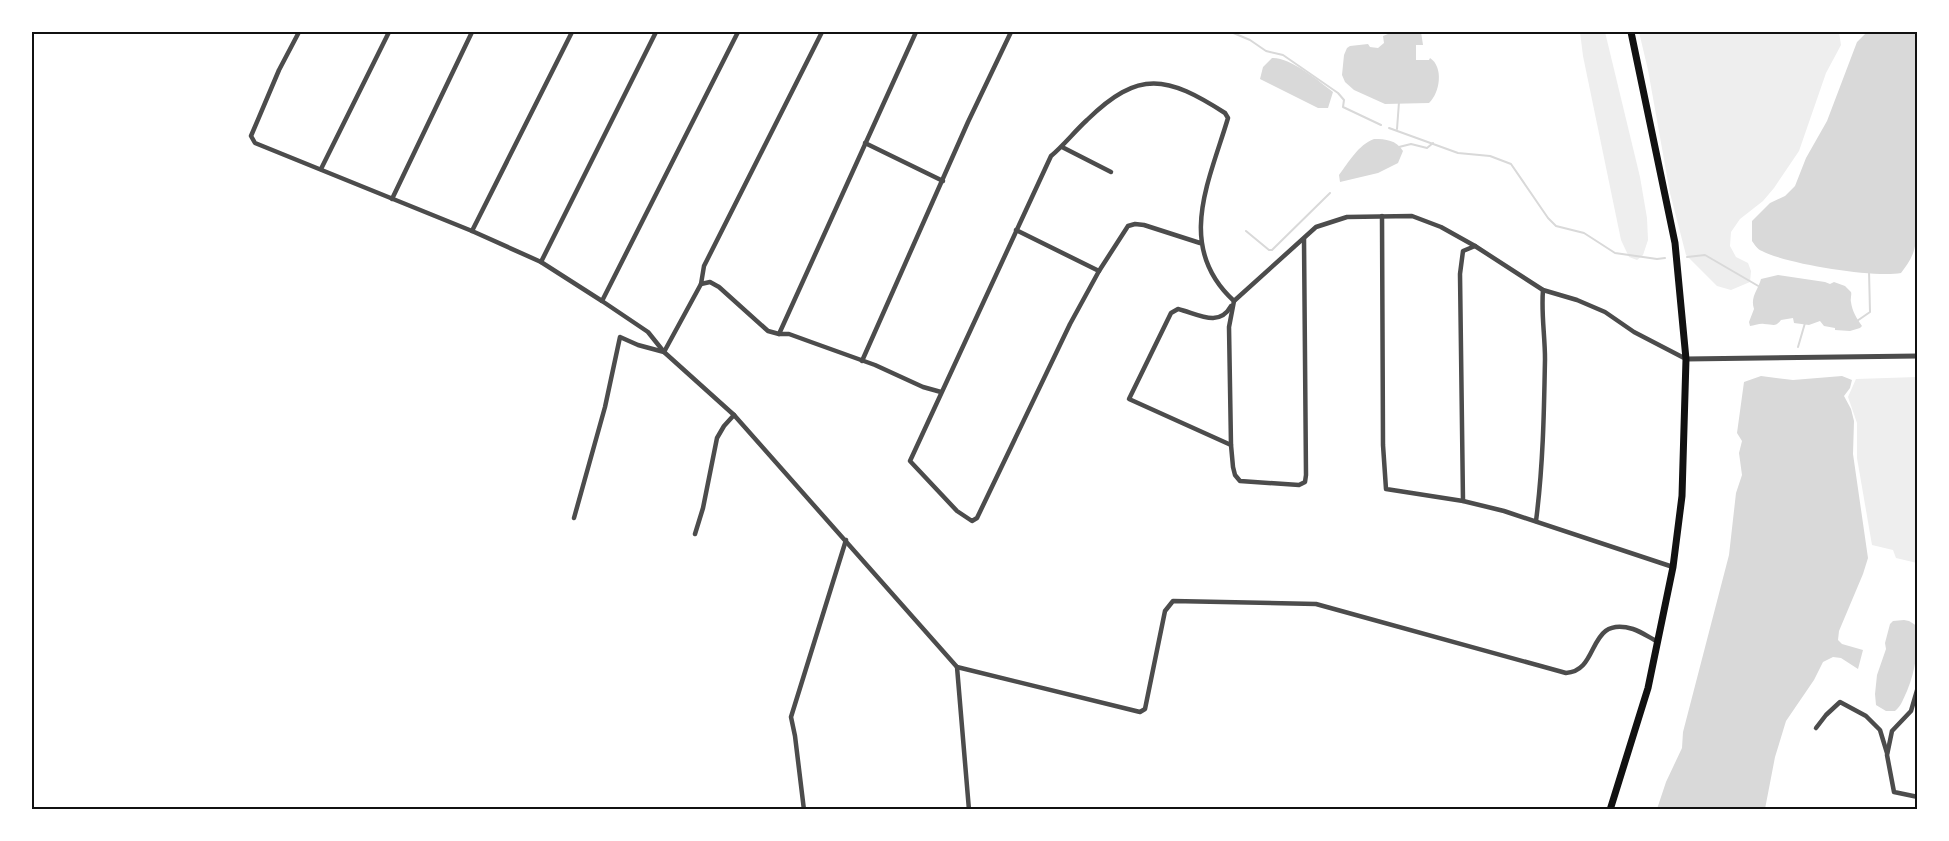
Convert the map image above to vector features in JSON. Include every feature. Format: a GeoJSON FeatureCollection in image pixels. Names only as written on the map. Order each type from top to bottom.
{"type":"FeatureCollection","features":[{"type":"Feature","properties":{"kind":"main road"},"geometry":{"type":"LineString","coordinates":[[1610,810],[1648,688],[1673,567],[1682,496],[1686,359],[1675,243],[1631,32]]}},
{"type":"Feature","properties":{"kind":"street"},"geometry":{"type":"LineString","coordinates":[[299,32],[260,112],[251,136],[255,144],[472,231],[541,262],[648,332],[664,352],[734,415],[957,667],[1140,712],[1145,709],[1165,610],[1173,601],[1316,604],[1566,673],[1576,672],[1587,663],[1599,636],[1616,627],[1631,629],[1658,642]]}},
{"type":"Feature","properties":{"kind":"street"},"geometry":{"type":"LineString","coordinates":[[321,169],[389,32]]}},
{"type":"Feature","properties":{"kind":"street"},"geometry":{"type":"LineString","coordinates":[[392,199],[471,32]]}},
{"type":"Feature","properties":{"kind":"street"},"geometry":{"type":"LineString","coordinates":[[472,231],[572,32]]}},
{"type":"Feature","properties":{"kind":"street"},"geometry":{"type":"LineString","coordinates":[[541,262],[656,32]]}},
{"type":"Feature","properties":{"kind":"street"},"geometry":{"type":"LineString","coordinates":[[603,301],[738,32]]}},
{"type":"Feature","properties":{"kind":"street"},"geometry":{"type":"LineString","coordinates":[[664,352],[701,284],[704,266],[822,32]]}},
{"type":"Feature","properties":{"kind":"street"},"geometry":{"type":"LineString","coordinates":[[779,334],[916,32]]}},
{"type":"Feature","properties":{"kind":"street"},"geometry":{"type":"LineString","coordinates":[[862,361],[1011,32]]}},
{"type":"Feature","properties":{"kind":"street"},"geometry":{"type":"LineString","coordinates":[[1200,243],[1135,224],[1128,226],[1099,271],[1065,333],[977,518],[972,521],[957,511],[910,461],[1051,156],[1086,120],[1126,89],[1153,83],[1183,88],[1225,113],[1228,118],[1202,207],[1200,243],[1213,278],[1222,291],[1234,301]]}},
{"type":"Feature","properties":{"kind":"street"},"geometry":{"type":"LineString","coordinates":[[865,144],[943,180]]}},
{"type":"Feature","properties":{"kind":"street"},"geometry":{"type":"LineString","coordinates":[[1062,147],[1111,172]]}},
{"type":"Feature","properties":{"kind":"street"},"geometry":{"type":"LineString","coordinates":[[1382,216],[1383,445],[1386,489],[1463,501],[1504,511],[1673,567]]}},
{"type":"Feature","properties":{"kind":"street"},"geometry":{"type":"LineString","coordinates":[[1231,445],[1129,399],[1159,335],[1175,309],[1216,319],[1224,316],[1234,301],[1316,227],[1347,217],[1412,216],[1441,227],[1543,290],[1599,309],[1634,332],[1686,359],[1917,356]]}},
{"type":"Feature","properties":{"kind":"street"},"geometry":{"type":"LineString","coordinates":[[1016,230],[1099,271]]}},
{"type":"Feature","properties":{"kind":"street"},"geometry":{"type":"LineString","coordinates":[[1234,301],[1229,327],[1231,445],[1235,476],[1240,481],[1299,485],[1305,482],[1304,239]]}},
{"type":"Feature","properties":{"kind":"street"},"geometry":{"type":"LineString","coordinates":[[1463,501],[1460,274],[1463,251],[1475,246]]}},
{"type":"Feature","properties":{"kind":"street"},"geometry":{"type":"LineString","coordinates":[[701,284],[710,282],[719,287],[768,331],[789,334],[941,392]]}},
{"type":"Feature","properties":{"kind":"street"},"geometry":{"type":"LineString","coordinates":[[1536,521],[1543,449],[1545,356],[1543,290]]}},
{"type":"Feature","properties":{"kind":"street"},"geometry":{"type":"LineString","coordinates":[[1224,316],[1229,327]]}},
{"type":"Feature","properties":{"kind":"street"},"geometry":{"type":"LineString","coordinates":[[574,518],[605,407],[620,337],[664,352]]}},
{"type":"Feature","properties":{"kind":"street"},"geometry":{"type":"LineString","coordinates":[[695,534],[703,508],[717,438],[734,415]]}},
{"type":"Feature","properties":{"kind":"street"},"geometry":{"type":"LineString","coordinates":[[804,810],[791,717],[846,540]]}},
{"type":"Feature","properties":{"kind":"street"},"geometry":{"type":"LineString","coordinates":[[957,667],[969,810]]}},
{"type":"Feature","properties":{"kind":"street"},"geometry":{"type":"LineString","coordinates":[[1887,755],[1892,731],[1911,711],[1917,687]]}},
{"type":"Feature","properties":{"kind":"street"},"geometry":{"type":"LineString","coordinates":[[1816,728],[1840,702],[1866,716],[1880,730],[1893,792],[1917,797]]}},
{"type":"Feature","properties":{"kind":"shaded area"},"geometry":{"type":"Polygon","coordinates":[[[1393,32],[1421,32],[1423,45],[1416,45],[1416,60],[1429,60],[1430,58],[1439,74],[1436,93],[1429,103],[1385,104],[1354,90],[1345,82],[1342,75],[1347,48],[1368,44],[1370,47],[1378,48],[1384,43],[1383,36],[1393,32]]]}},
{"type":"Feature","properties":{"kind":"shaded area"},"geometry":{"type":"Polygon","coordinates":[[[1580,32],[1605,32],[1640,177],[1647,218],[1648,240],[1643,255],[1637,260],[1629,257],[1621,240],[1580,32]]]}},
{"type":"Feature","properties":{"kind":"shaded area"},"geometry":{"type":"Polygon","coordinates":[[[1639,32],[1839,32],[1841,45],[1826,73],[1799,151],[1774,188],[1763,201],[1740,219],[1731,232],[1730,246],[1736,257],[1748,263],[1751,271],[1750,282],[1731,290],[1717,286],[1686,255],[1670,193],[1639,32]]]}},
{"type":"Feature","properties":{"kind":"shaded area"},"geometry":{"type":"Polygon","coordinates":[[[1867,32],[1917,32],[1917,221],[1914,250],[1910,261],[1901,273],[1851,272],[1790,261],[1762,251],[1752,241],[1752,221],[1770,203],[1785,196],[1795,186],[1806,158],[1827,121],[1857,42],[1867,32]]]}},
{"type":"Feature","properties":{"kind":"shaded area"},"geometry":{"type":"Polygon","coordinates":[[[1272,58],[1296,65],[1333,92],[1328,108],[1318,108],[1260,79],[1263,67],[1272,58]]]}},
{"type":"Feature","properties":{"kind":"shaded area"},"geometry":{"type":"Polygon","coordinates":[[[1374,139],[1390,141],[1400,147],[1403,151],[1398,163],[1378,173],[1340,182],[1339,175],[1354,154],[1374,139]]]}},
{"type":"Feature","properties":{"kind":"shaded area"},"geometry":{"type":"Polygon","coordinates":[[[1778,275],[1830,284],[1834,282],[1845,286],[1851,292],[1852,309],[1862,326],[1850,331],[1835,330],[1835,328],[1824,326],[1820,321],[1809,325],[1794,323],[1793,318],[1781,320],[1775,325],[1750,326],[1754,297],[1761,279],[1778,275]]]}},
{"type":"Feature","properties":{"kind":"shaded area"},"geometry":{"type":"Polygon","coordinates":[[[1761,376],[1793,380],[1842,376],[1852,380],[1844,396],[1854,421],[1853,454],[1868,558],[1839,631],[1838,640],[1842,644],[1863,650],[1858,669],[1841,658],[1833,657],[1823,662],[1814,680],[1786,721],[1775,757],[1765,809],[1657,809],[1666,782],[1682,748],[1683,732],[1729,555],[1736,493],[1742,475],[1739,453],[1742,441],[1737,433],[1744,382],[1761,376]]]}},
{"type":"Feature","properties":{"kind":"shaded area"},"geometry":{"type":"Polygon","coordinates":[[[1918,377],[1917,563],[1896,558],[1893,550],[1872,545],[1857,458],[1857,423],[1848,397],[1856,379],[1918,377]]]}},
{"type":"Feature","properties":{"kind":"shaded area"},"geometry":{"type":"Polygon","coordinates":[[[1904,620],[1917,626],[1917,651],[1914,667],[1901,704],[1895,711],[1886,711],[1876,705],[1877,675],[1886,649],[1885,643],[1890,624],[1893,621],[1904,620]]]}},
{"type":"Feature","properties":{"kind":"waterway"},"geometry":{"type":"LineString","coordinates":[[1231,32],[1250,40],[1266,51],[1283,55],[1338,93],[1344,100],[1343,107],[1381,125]]}},
{"type":"Feature","properties":{"kind":"waterway"},"geometry":{"type":"LineString","coordinates":[[1397,129],[1399,102]]}},
{"type":"Feature","properties":{"kind":"waterway"},"geometry":{"type":"LineString","coordinates":[[1389,128],[1458,153],[1490,156],[1511,164],[1556,226],[1584,233],[1615,253],[1665,258]]}},
{"type":"Feature","properties":{"kind":"waterway"},"geometry":{"type":"LineString","coordinates":[[1399,147],[1411,144],[1427,148],[1433,143]]}},
{"type":"Feature","properties":{"kind":"waterway"},"geometry":{"type":"LineString","coordinates":[[1246,231],[1272,250],[1330,193]]}},
{"type":"Feature","properties":{"kind":"waterway"},"geometry":{"type":"LineString","coordinates":[[1687,257],[1705,255],[1760,287]]}},
{"type":"Feature","properties":{"kind":"waterway"},"geometry":{"type":"LineString","coordinates":[[1857,321],[1870,312],[1869,271]]}},
{"type":"Feature","properties":{"kind":"waterway"},"geometry":{"type":"LineString","coordinates":[[1798,347],[1805,323]]}}]}
